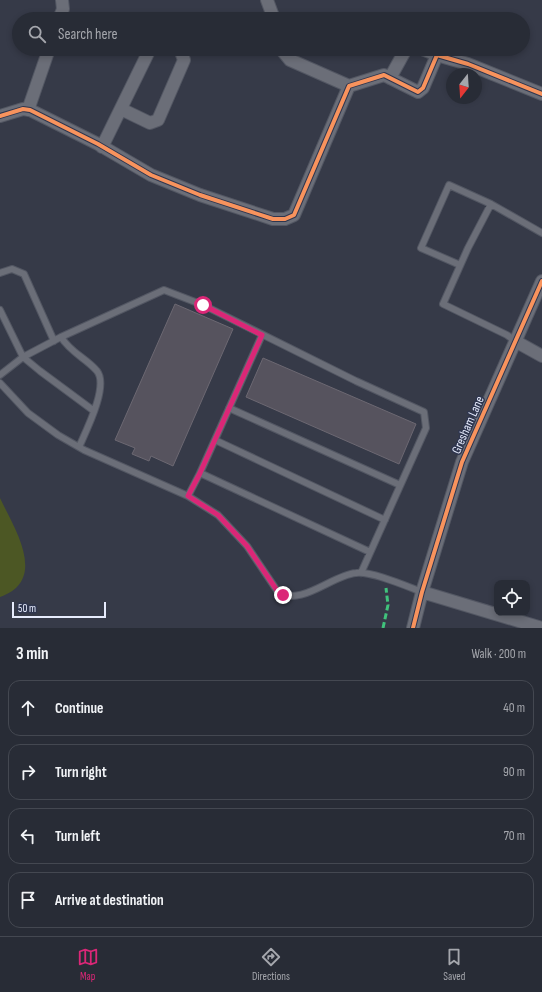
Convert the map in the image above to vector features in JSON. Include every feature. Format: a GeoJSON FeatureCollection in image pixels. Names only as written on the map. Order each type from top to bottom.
{"type":"FeatureCollection","features":[{"type":"Feature","properties":{"kind":"street"},"geometry":{"type":"LineString","coordinates":[[62,0],[62,12]]}},
{"type":"Feature","properties":{"kind":"street"},"geometry":{"type":"LineString","coordinates":[[267,0],[271,12]]}},
{"type":"Feature","properties":{"kind":"street"},"geometry":{"type":"LineString","coordinates":[[28,110],[47,56]]}},
{"type":"Feature","properties":{"kind":"street"},"geometry":{"type":"LineString","coordinates":[[102,146],[147,56]]}},
{"type":"Feature","properties":{"kind":"street"},"geometry":{"type":"LineString","coordinates":[[121,109],[150,123],[158,120],[184,60],[183,56]]}},
{"type":"Feature","properties":{"kind":"street"},"geometry":{"type":"LineString","coordinates":[[287,56],[290,60],[349,86],[384,75],[418,92],[423,88],[437,56]]}},
{"type":"Feature","properties":{"kind":"street"},"geometry":{"type":"LineString","coordinates":[[390,78],[402,56]]}},
{"type":"Feature","properties":{"kind":"street"},"geometry":{"type":"LineString","coordinates":[[440,56],[468,64],[542,94]]}},
{"type":"Feature","properties":{"kind":"street"},"geometry":{"type":"LineString","coordinates":[[0,116],[22,110],[28,110],[102,146],[151,175],[200,195],[274,219],[284,219],[294,216],[349,86]]}},
{"type":"Feature","properties":{"kind":"street","name":"Gresham Lane"},"geometry":{"type":"LineString","coordinates":[[413,628],[422,592],[462,462],[542,281]]}},
{"type":"Feature","properties":{"kind":"street"},"geometry":{"type":"LineString","coordinates":[[516,341],[542,356]]}},
{"type":"Feature","properties":{"kind":"street"},"geometry":{"type":"LineString","coordinates":[[422,592],[542,628]]}},
{"type":"Feature","properties":{"kind":"lane"},"geometry":{"type":"LineString","coordinates":[[460,265],[421,248],[449,185],[491,204],[542,233]]}},
{"type":"Feature","properties":{"kind":"lane"},"geometry":{"type":"LineString","coordinates":[[491,204],[460,265],[443,304],[507,335],[516,341]]}},
{"type":"Feature","properties":{"kind":"lane"},"geometry":{"type":"LineString","coordinates":[[0,273],[12,268],[24,274],[54,341]]}},
{"type":"Feature","properties":{"kind":"lane"},"geometry":{"type":"LineString","coordinates":[[0,375],[23,357],[61,337],[164,290],[203,305],[356,381],[424,412],[426,428],[361,573]]}},
{"type":"Feature","properties":{"kind":"lane"},"geometry":{"type":"LineString","coordinates":[[0,310],[23,357],[94,411]]}},
{"type":"Feature","properties":{"kind":"lane"},"geometry":{"type":"LineString","coordinates":[[188,496],[200,473],[262,335]]}},
{"type":"Feature","properties":{"kind":"lane"},"geometry":{"type":"LineString","coordinates":[[61,337],[67,347],[97,371],[100,378],[94,411],[79,447]]}},
{"type":"Feature","properties":{"kind":"lane"},"geometry":{"type":"LineString","coordinates":[[0,383],[28,413],[58,435],[79,447],[188,496],[218,515],[247,546],[278,592],[283,595],[294,597],[356,573],[369,574],[422,592]]}},
{"type":"Feature","properties":{"kind":"lane"},"geometry":{"type":"LineString","coordinates":[[229,408],[400,486]]}},
{"type":"Feature","properties":{"kind":"lane"},"geometry":{"type":"LineString","coordinates":[[215,440],[385,520]]}},
{"type":"Feature","properties":{"kind":"lane"},"geometry":{"type":"LineString","coordinates":[[200,473],[370,552]]}},
{"type":"Feature","properties":{"kind":"green space"},"geometry":{"type":"Polygon","coordinates":[[[0,498],[19,538],[24,552],[25,566],[23,579],[15,589],[0,597],[0,498]]]}},
{"type":"Feature","properties":{"kind":"building"},"geometry":{"type":"Polygon","coordinates":[[[175,304],[233,329],[173,466],[151,456],[149,461],[132,454],[135,448],[115,440],[175,304]]]}},
{"type":"Feature","properties":{"kind":"building"},"geometry":{"type":"Polygon","coordinates":[[[263,358],[416,424],[399,464],[246,397],[263,358]]]}},
{"type":"Feature","properties":{"kind":"marked path"},"geometry":{"type":"LineString","coordinates":[[383,628],[388,605],[386,588]]}},
{"type":"Feature","properties":{"kind":"cycle path"},"geometry":{"type":"LineString","coordinates":[[0,116],[23,109],[30,110],[98,144],[151,175],[200,195],[273,219],[285,219],[294,215],[349,86],[384,75],[418,92],[423,88],[437,56]]}},
{"type":"Feature","properties":{"kind":"cycle path"},"geometry":{"type":"LineString","coordinates":[[440,56],[468,64],[542,94]]}},
{"type":"Feature","properties":{"kind":"cycle path"},"geometry":{"type":"LineString","coordinates":[[413,628],[422,592],[462,462],[542,281]]}},
{"type":"Feature","properties":{"kind":"route"},"geometry":{"type":"LineString","coordinates":[[203,305],[262,335],[200,473],[188,496],[218,515],[247,546],[278,592],[283,595]]}}]}
